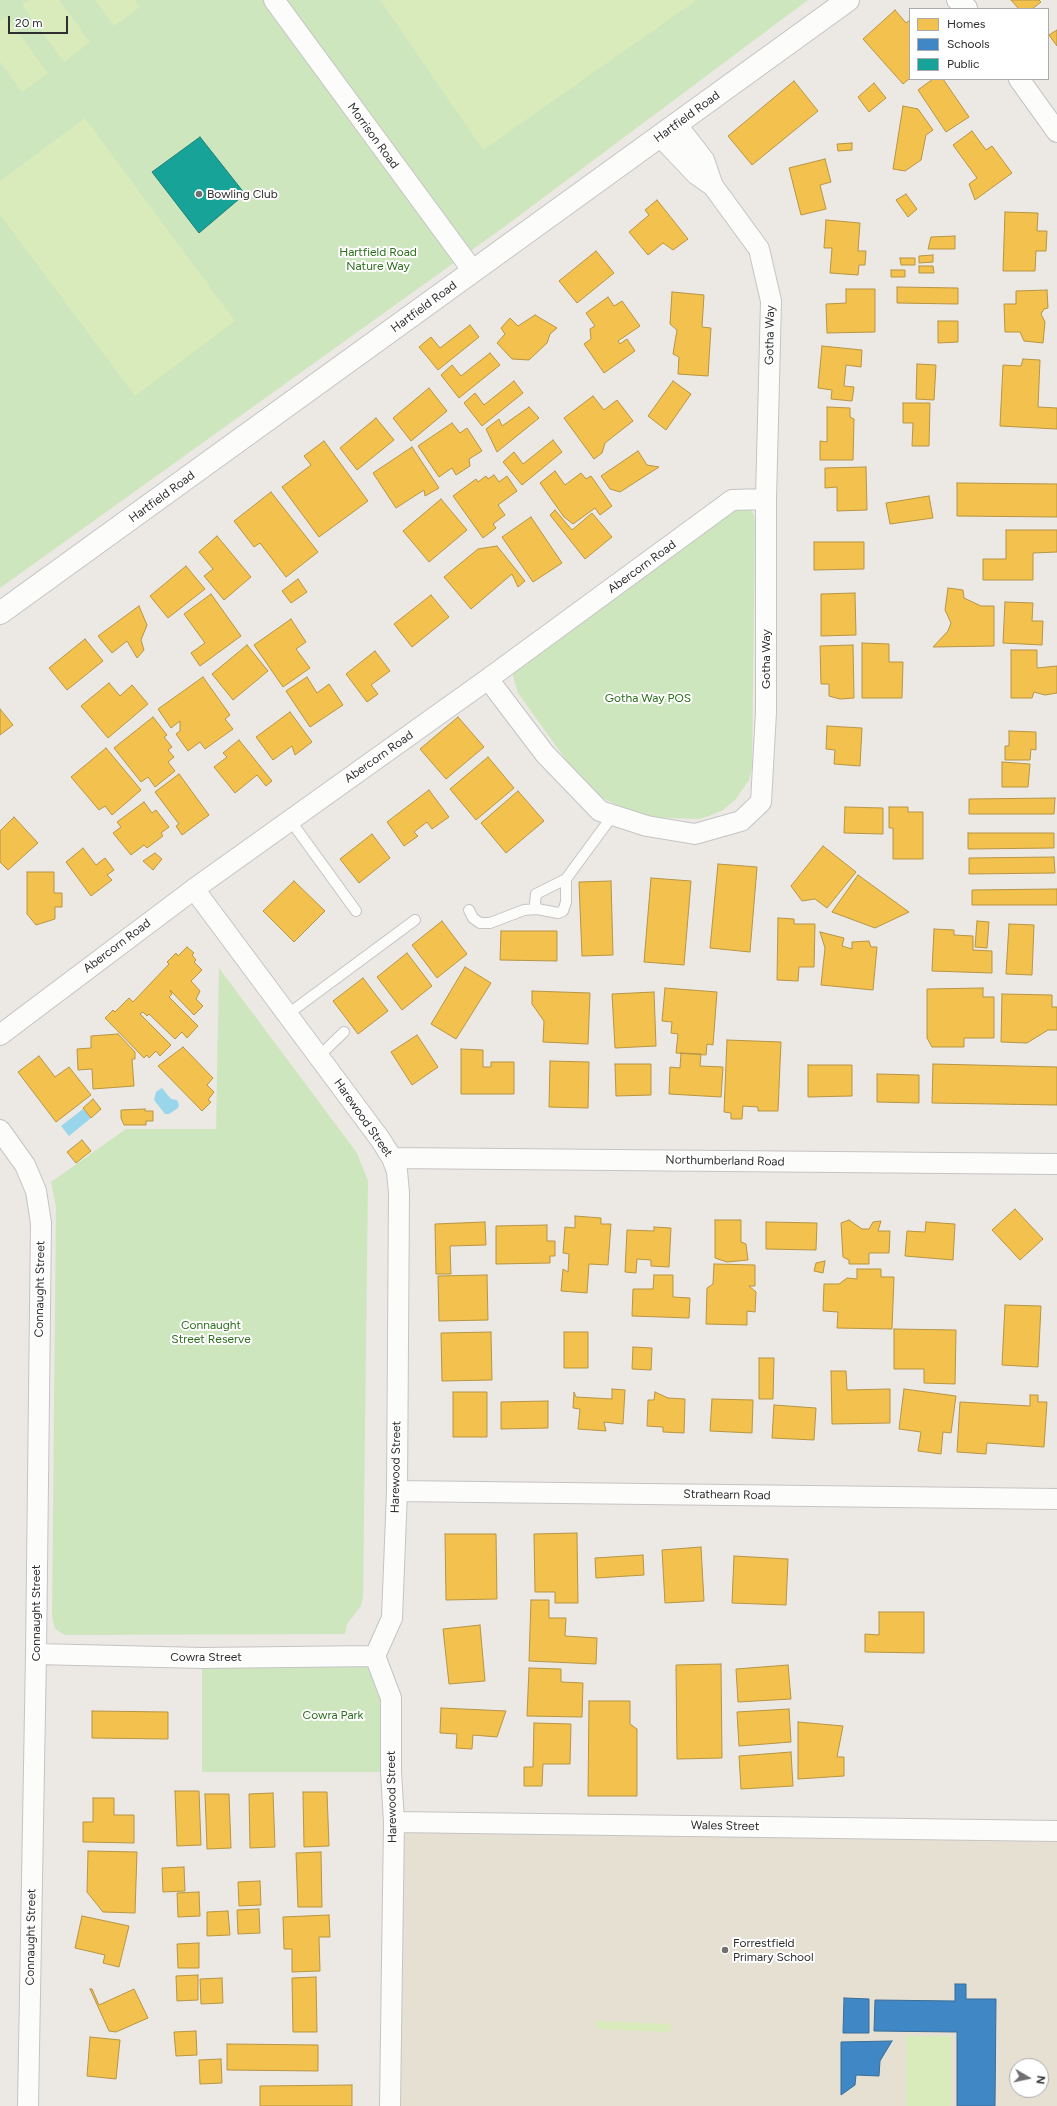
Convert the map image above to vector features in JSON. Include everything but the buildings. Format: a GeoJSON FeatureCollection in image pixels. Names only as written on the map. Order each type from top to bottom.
{"type":"FeatureCollection","features":[{"type":"Feature","properties":{"kind":"street","name":"Morrison Road"},"geometry":{"type":"LineString","coordinates":[[274,0],[473,271]]}},
{"type":"Feature","properties":{"kind":"street","name":"Hartfield Road"},"geometry":{"type":"LineString","coordinates":[[0,613],[848,0]]}},
{"type":"Feature","properties":{"kind":"street"},"geometry":{"type":"LineString","coordinates":[[1019,80],[1057,132]]}},
{"type":"Feature","properties":{"kind":"street","name":"Gotha Way"},"geometry":{"type":"LineString","coordinates":[[488,679],[545,754],[572,784],[600,811],[647,826],[695,834],[741,821],[761,802],[766,712],[766,499],[770,301],[759,249],[713,186],[696,174],[668,130]]}},
{"type":"Feature","properties":{"kind":"street","name":"Abercorn Road"},"geometry":{"type":"LineString","coordinates":[[0,1034],[194,889],[488,679],[732,500],[766,499]]}},
{"type":"Feature","properties":{"kind":"street","name":"Harewood Street"},"geometry":{"type":"LineString","coordinates":[[194,889],[232,943],[319,1056],[392,1158],[397,1171],[399,1193],[397,1491],[392,1618],[375,1656],[391,1698],[391,1772],[394,1822],[390,2106]]}},
{"type":"Feature","properties":{"kind":"street","name":"Connaught Street"},"geometry":{"type":"LineString","coordinates":[[0,1130],[25,1165],[36,1191],[41,1223],[36,1654],[28,2106]]}},
{"type":"Feature","properties":{"kind":"street","name":"Northumberland Road"},"geometry":{"type":"LineString","coordinates":[[392,1158],[1057,1164]]}},
{"type":"Feature","properties":{"kind":"street","name":"Strathearn Road"},"geometry":{"type":"LineString","coordinates":[[397,1491],[1057,1499]]}},
{"type":"Feature","properties":{"kind":"street","name":"Cowra Street"},"geometry":{"type":"LineString","coordinates":[[36,1654],[202,1658],[375,1656]]}},
{"type":"Feature","properties":{"kind":"street","name":"Wales Street"},"geometry":{"type":"LineString","coordinates":[[394,1822],[1057,1831]]}},
{"type":"Feature","properties":{"kind":"lane"},"geometry":{"type":"LineString","coordinates":[[537,909],[535,903],[536,894],[566,879],[613,815]]}},
{"type":"Feature","properties":{"kind":"lane"},"geometry":{"type":"LineString","coordinates":[[290,820],[356,911]]}},
{"type":"Feature","properties":{"kind":"lane"},"geometry":{"type":"LineString","coordinates":[[469,910],[473,918],[480,923],[490,923],[520,912],[537,909],[558,913],[563,911],[566,902],[566,879]]}},
{"type":"Feature","properties":{"kind":"lane"},"geometry":{"type":"LineString","coordinates":[[288,1014],[415,920]]}},
{"type":"Feature","properties":{"kind":"lane"},"geometry":{"type":"LineString","coordinates":[[319,1056],[344,1032]]}},
{"type":"Feature","properties":{"kind":"shaded area","name":"Forrestfield Primary School"},"geometry":{"type":"Polygon","coordinates":[[[394,1822],[1057,1834],[1057,2106],[390,2106],[394,1822]]]}},
{"type":"Feature","properties":{"kind":"green space","name":"Hartfield Road Nature Way"},"geometry":{"type":"Polygon","coordinates":[[[0,0],[808,0],[504,227],[0,588],[0,0]]]}},
{"type":"Feature","properties":{"kind":"green space"},"geometry":{"type":"Polygon","coordinates":[[[29,0],[59,0],[90,42],[64,62],[22,5],[29,0]]]}},
{"type":"Feature","properties":{"kind":"green space"},"geometry":{"type":"Polygon","coordinates":[[[95,0],[135,0],[140,7],[114,26],[95,0]]]}},
{"type":"Feature","properties":{"kind":"green space"},"geometry":{"type":"Polygon","coordinates":[[[380,0],[697,0],[483,150],[380,0]]]}},
{"type":"Feature","properties":{"kind":"green space"},"geometry":{"type":"Polygon","coordinates":[[[6,16],[48,73],[22,92],[0,62],[0,21],[6,16]]]}},
{"type":"Feature","properties":{"kind":"green space"},"geometry":{"type":"Polygon","coordinates":[[[85,118],[235,321],[135,396],[0,215],[0,181],[85,118]]]}},
{"type":"Feature","properties":{"kind":"green space","name":"Gotha Way POS"},"geometry":{"type":"Polygon","coordinates":[[[734,506],[750,508],[754,515],[755,524],[752,768],[749,780],[735,800],[723,810],[709,816],[699,819],[644,817],[602,798],[576,774],[518,693],[513,676],[516,666],[734,506]]]}},
{"type":"Feature","properties":{"kind":"green space","name":"Connaught Street Reserve"},"geometry":{"type":"Polygon","coordinates":[[[219,968],[357,1153],[368,1181],[363,1597],[361,1606],[347,1624],[345,1634],[65,1635],[55,1629],[52,1616],[56,1207],[51,1182],[126,1129],[216,1129],[219,968]]]}},
{"type":"Feature","properties":{"kind":"green space","name":"Cowra Park"},"geometry":{"type":"Polygon","coordinates":[[[375,1656],[391,1772],[202,1772],[202,1658],[375,1656]]]}},
{"type":"Feature","properties":{"kind":"green space"},"geometry":{"type":"Polygon","coordinates":[[[596,2021],[671,2024],[671,2032],[597,2029],[596,2021]]]}},
{"type":"Feature","properties":{"kind":"green space"},"geometry":{"type":"Polygon","coordinates":[[[906,2036],[951,2036],[951,2106],[906,2106],[906,2036]]]}},
{"type":"Feature","properties":{"kind":"water"},"geometry":{"type":"Polygon","coordinates":[[[162,1088],[171,1099],[177,1100],[179,1105],[178,1108],[169,1114],[165,1114],[154,1100],[156,1092],[162,1088]]]}},
{"type":"Feature","properties":{"kind":"water"},"geometry":{"type":"Polygon","coordinates":[[[83,1109],[91,1118],[69,1136],[61,1126],[83,1109]]]}},
{"type":"Feature","properties":{"kind":"place","name":"Bowling Club"},"geometry":{"type":"Point","coordinates":[199,194]}},
{"type":"Feature","properties":{"kind":"place","name":"Forrestfield Primary School"},"geometry":{"type":"Point","coordinates":[725,1950]}}]}
